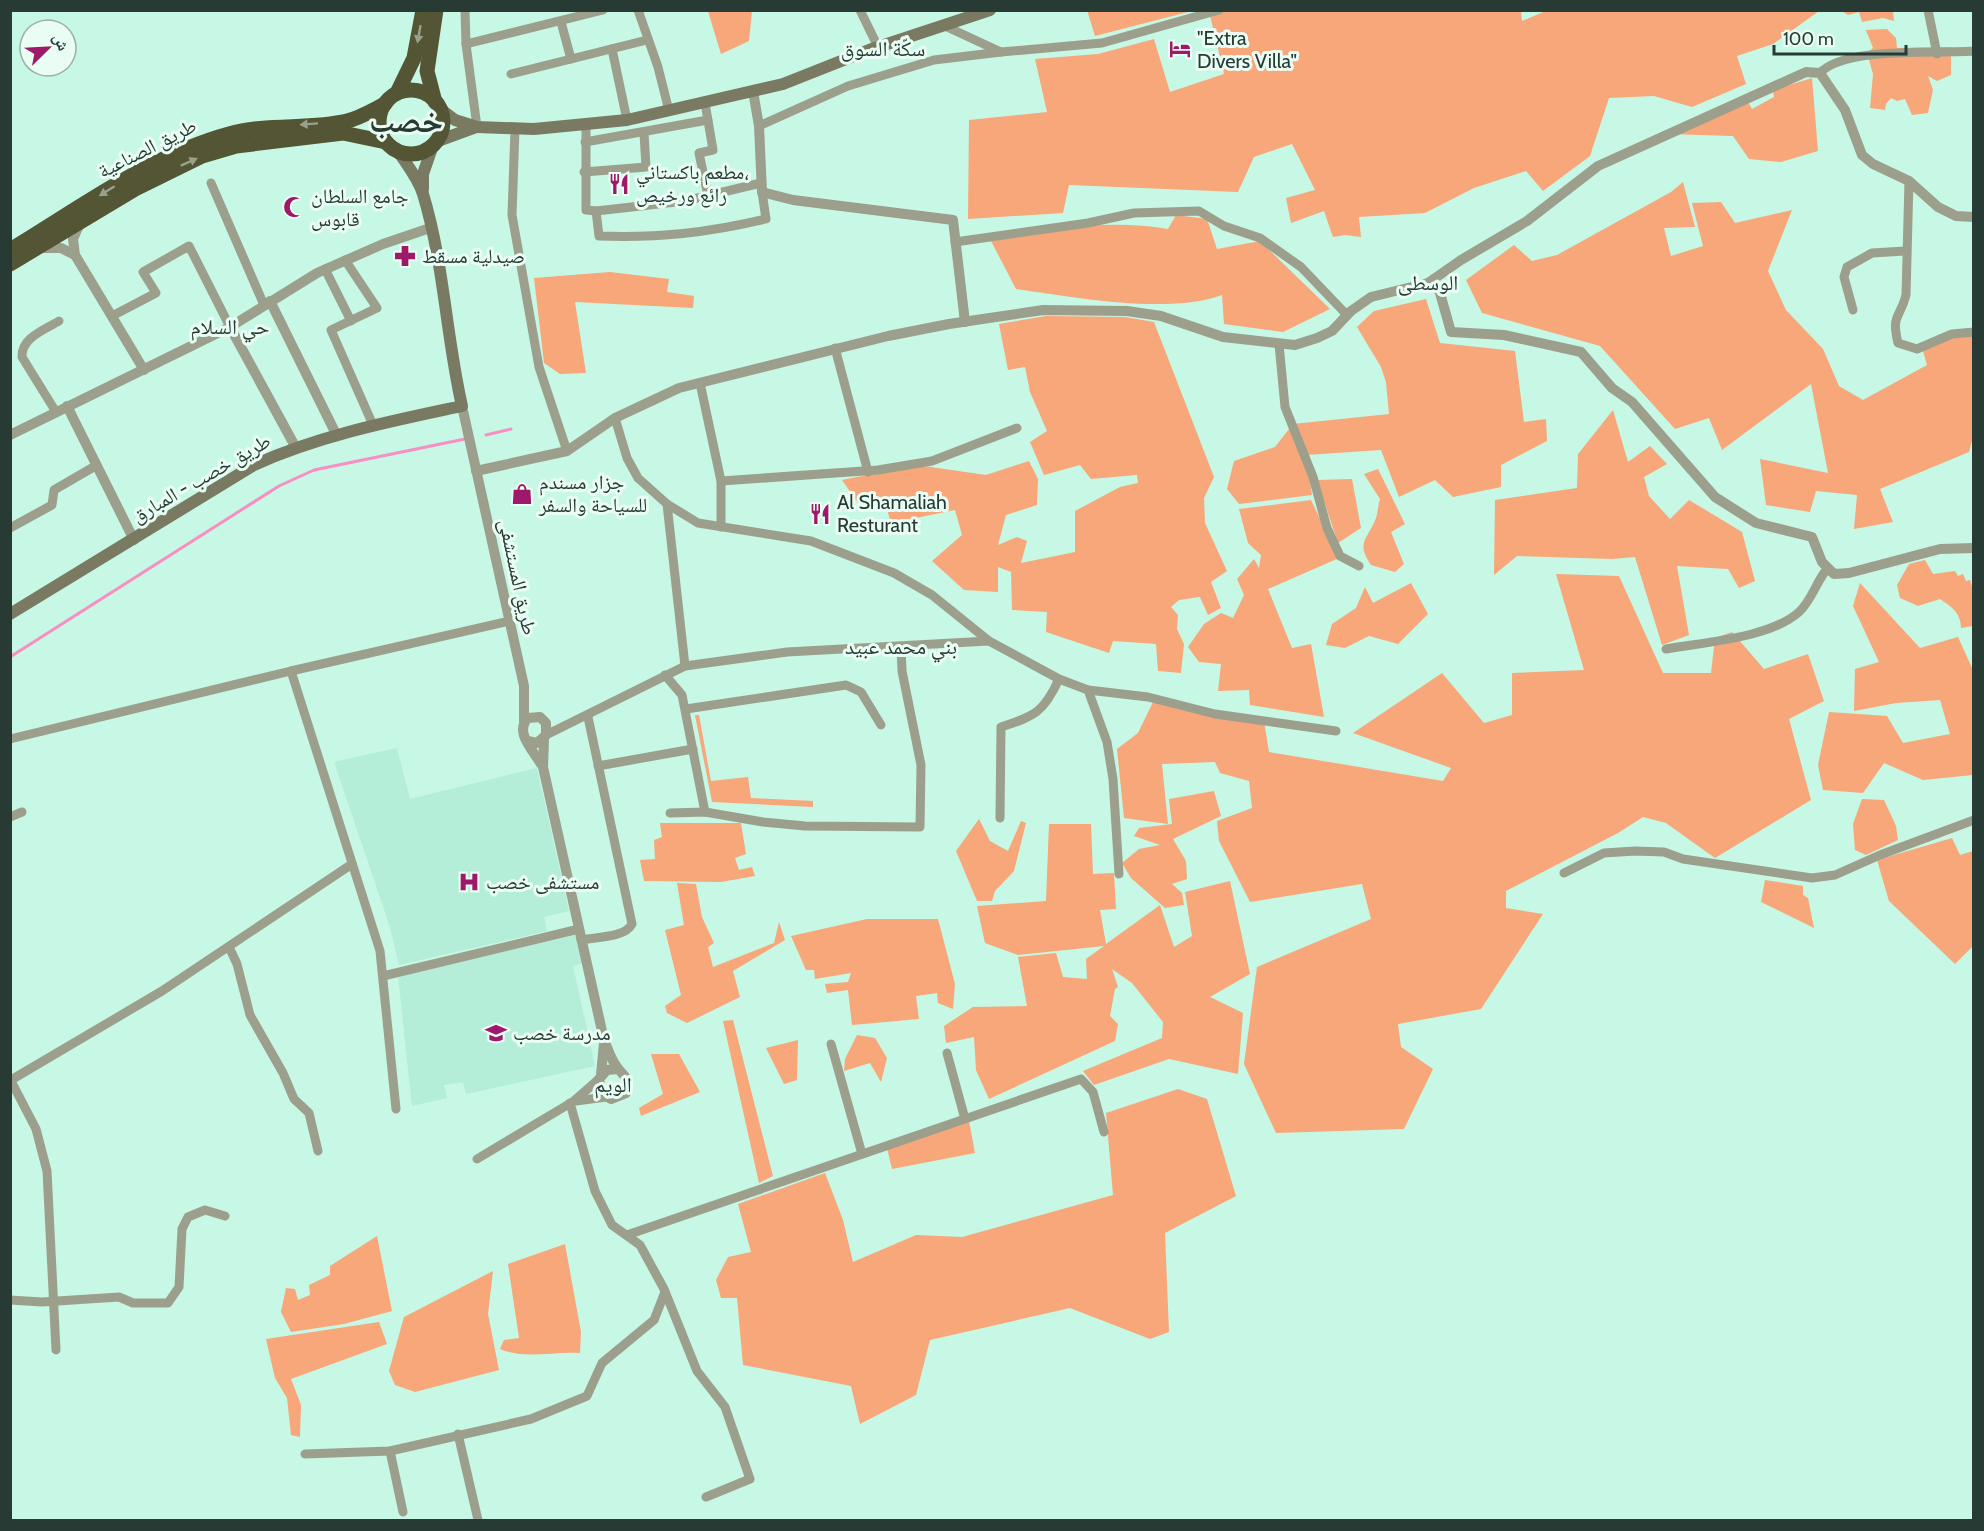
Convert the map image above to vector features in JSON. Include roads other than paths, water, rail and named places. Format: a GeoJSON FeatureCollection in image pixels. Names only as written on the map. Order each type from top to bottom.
{"type":"FeatureCollection","features":[{"type":"Feature","properties":{"kind":"highway"},"geometry":{"type":"LineString","coordinates":[[423,10],[414,58],[397,93],[385,104],[379,119],[392,146],[413,154],[434,143],[442,122],[427,71],[436,10]]}},
{"type":"Feature","properties":{"kind":"highway"},"geometry":{"type":"LineString","coordinates":[[397,93],[417,91],[437,105]]}},
{"type":"Feature","properties":{"kind":"highway","name":"طريق الصناعية"},"geometry":{"type":"LineString","coordinates":[[10,250],[130,177],[189,148],[230,134],[261,128],[346,121],[385,104]]}},
{"type":"Feature","properties":{"kind":"highway","name":"طريق الصناعية"},"geometry":{"type":"LineString","coordinates":[[10,264],[152,179],[202,156],[236,146],[343,133],[392,146]]}},
{"type":"Feature","properties":{"kind":"main road"},"geometry":{"type":"LineString","coordinates":[[437,105],[455,120],[477,127],[515,129],[627,120],[783,84],[878,47],[947,27],[974,14],[990,10]]}},
{"type":"Feature","properties":{"kind":"main road"},"geometry":{"type":"LineString","coordinates":[[462,406],[423,193],[423,174],[434,143],[477,127]]}},
{"type":"Feature","properties":{"kind":"main road"},"geometry":{"type":"LineString","coordinates":[[392,146],[423,193]]}},
{"type":"Feature","properties":{"kind":"main road","name":"طريق خصب - المبارق"},"geometry":{"type":"LineString","coordinates":[[10,614],[254,465],[296,448],[373,425],[462,406]]}},
{"type":"Feature","properties":{"kind":"street"},"geometry":{"type":"LineString","coordinates":[[465,10],[466,44],[477,127]]}},
{"type":"Feature","properties":{"kind":"street"},"geometry":{"type":"LineString","coordinates":[[466,44],[603,10]]}},
{"type":"Feature","properties":{"kind":"street"},"geometry":{"type":"LineString","coordinates":[[638,10],[658,67],[669,111]]}},
{"type":"Feature","properties":{"kind":"street"},"geometry":{"type":"LineString","coordinates":[[860,10],[878,47]]}},
{"type":"Feature","properties":{"kind":"street"},"geometry":{"type":"LineString","coordinates":[[759,126],[848,86],[934,60],[1102,42],[1219,10]]}},
{"type":"Feature","properties":{"kind":"street"},"geometry":{"type":"LineString","coordinates":[[1928,10],[1937,54]]}},
{"type":"Feature","properties":{"kind":"street"},"geometry":{"type":"LineString","coordinates":[[561,22],[571,59]]}},
{"type":"Feature","properties":{"kind":"street"},"geometry":{"type":"LineString","coordinates":[[947,27],[1001,52]]}},
{"type":"Feature","properties":{"kind":"street"},"geometry":{"type":"LineString","coordinates":[[511,74],[647,40]]}},
{"type":"Feature","properties":{"kind":"street"},"geometry":{"type":"LineString","coordinates":[[612,49],[627,120]]}},
{"type":"Feature","properties":{"kind":"street"},"geometry":{"type":"LineString","coordinates":[[1820,73],[1828,64],[1861,55],[1974,51]]}},
{"type":"Feature","properties":{"kind":"street"},"geometry":{"type":"LineString","coordinates":[[476,471],[567,451],[615,418],[679,388],[700,382],[835,348],[965,322],[1043,310],[1127,311],[1161,316],[1223,337],[1295,345],[1332,331],[1347,315],[1371,297],[1428,283],[1461,260],[1527,221],[1598,166],[1806,72],[1820,73]]}},
{"type":"Feature","properties":{"kind":"street"},"geometry":{"type":"LineString","coordinates":[[1820,73],[1845,110],[1862,154],[1873,164],[1909,181],[1938,207],[1956,216],[1974,217]]}},
{"type":"Feature","properties":{"kind":"street"},"geometry":{"type":"LineString","coordinates":[[596,211],[599,236],[645,237],[712,232],[766,219],[761,187],[759,126],[753,91]]}},
{"type":"Feature","properties":{"kind":"street"},"geometry":{"type":"LineString","coordinates":[[705,103],[713,150],[699,153],[708,196]]}},
{"type":"Feature","properties":{"kind":"street"},"geometry":{"type":"LineString","coordinates":[[585,142],[708,120]]}},
{"type":"Feature","properties":{"kind":"street"},"geometry":{"type":"LineString","coordinates":[[586,125],[584,172],[586,210],[596,211],[761,187],[793,200],[952,220],[965,322]]}},
{"type":"Feature","properties":{"kind":"street"},"geometry":{"type":"LineString","coordinates":[[515,129],[512,215],[539,367],[567,451]]}},
{"type":"Feature","properties":{"kind":"street"},"geometry":{"type":"LineString","coordinates":[[584,172],[646,167],[644,133]]}},
{"type":"Feature","properties":{"kind":"street"},"geometry":{"type":"LineString","coordinates":[[1909,181],[1905,251],[1906,295],[1904,304],[1895,316],[1894,326],[1898,343],[1917,349],[1952,334],[1974,332]]}},
{"type":"Feature","properties":{"kind":"street"},"geometry":{"type":"LineString","coordinates":[[211,183],[267,303],[337,436]]}},
{"type":"Feature","properties":{"kind":"street"},"geometry":{"type":"LineString","coordinates":[[955,242],[1088,223],[1134,213],[1199,211],[1224,225],[1260,238],[1301,267],[1347,315]]}},
{"type":"Feature","properties":{"kind":"street"},"geometry":{"type":"LineString","coordinates":[[81,221],[73,239],[75,255],[144,370]]}},
{"type":"Feature","properties":{"kind":"street"},"geometry":{"type":"LineString","coordinates":[[10,435],[230,327],[325,269],[430,228]]}},
{"type":"Feature","properties":{"kind":"street"},"geometry":{"type":"LineString","coordinates":[[112,316],[156,293],[143,272],[189,246],[296,448]]}},
{"type":"Feature","properties":{"kind":"street"},"geometry":{"type":"LineString","coordinates":[[37,248],[61,248],[75,255]]}},
{"type":"Feature","properties":{"kind":"street"},"geometry":{"type":"LineString","coordinates":[[1853,310],[1844,277],[1847,267],[1872,253],[1905,251]]}},
{"type":"Feature","properties":{"kind":"street"},"geometry":{"type":"LineString","coordinates":[[345,260],[377,308],[331,330],[373,425]]}},
{"type":"Feature","properties":{"kind":"street"},"geometry":{"type":"LineString","coordinates":[[325,269],[351,321]]}},
{"type":"Feature","properties":{"kind":"street"},"geometry":{"type":"LineString","coordinates":[[1428,283],[1437,288],[1440,293],[1447,326],[1451,332],[1504,335],[1581,352],[1595,372],[1632,402],[1715,497],[1756,524],[1812,537],[1827,569],[1834,574],[1849,573],[1940,549],[1974,548]]}},
{"type":"Feature","properties":{"kind":"street"},"geometry":{"type":"LineString","coordinates":[[56,412],[22,357],[22,350],[25,343],[59,321]]}},
{"type":"Feature","properties":{"kind":"street"},"geometry":{"type":"LineString","coordinates":[[1279,344],[1285,407],[1313,477],[1327,528],[1341,556],[1359,566]]}},
{"type":"Feature","properties":{"kind":"street"},"geometry":{"type":"LineString","coordinates":[[835,348],[868,472]]}},
{"type":"Feature","properties":{"kind":"street"},"geometry":{"type":"LineString","coordinates":[[700,382],[722,481],[721,527]]}},
{"type":"Feature","properties":{"kind":"street"},"geometry":{"type":"LineString","coordinates":[[67,406],[134,540]]}},
{"type":"Feature","properties":{"kind":"street","name":"طريق المستشفى"},"geometry":{"type":"LineString","coordinates":[[462,406],[524,686],[525,721]]}},
{"type":"Feature","properties":{"kind":"street"},"geometry":{"type":"LineString","coordinates":[[615,418],[627,458],[638,478],[667,504],[698,523],[811,541],[894,573],[932,595],[989,641],[1059,679],[1088,690],[1148,697],[1215,714],[1336,731]]}},
{"type":"Feature","properties":{"kind":"street"},"geometry":{"type":"LineString","coordinates":[[722,481],[868,472],[932,461],[1017,428]]}},
{"type":"Feature","properties":{"kind":"street"},"geometry":{"type":"LineString","coordinates":[[10,528],[52,505],[54,490],[96,465]]}},
{"type":"Feature","properties":{"kind":"street"},"geometry":{"type":"LineString","coordinates":[[667,504],[685,666]]}},
{"type":"Feature","properties":{"kind":"street"},"geometry":{"type":"LineString","coordinates":[[1666,649],[1749,634],[1773,627],[1799,612],[1827,569]]}},
{"type":"Feature","properties":{"kind":"street"},"geometry":{"type":"LineString","coordinates":[[10,739],[510,621]]}},
{"type":"Feature","properties":{"kind":"street"},"geometry":{"type":"LineString","coordinates":[[529,741],[537,742],[571,721],[588,717],[685,666],[787,652],[901,648],[989,641]]}},
{"type":"Feature","properties":{"kind":"street"},"geometry":{"type":"LineString","coordinates":[[670,813],[705,812],[805,826],[920,827],[921,765],[902,671],[901,648]]}},
{"type":"Feature","properties":{"kind":"street"},"geometry":{"type":"LineString","coordinates":[[291,671],[381,951],[396,1109]]}},
{"type":"Feature","properties":{"kind":"street"},"geometry":{"type":"LineString","coordinates":[[665,675],[682,695],[686,708],[705,812]]}},
{"type":"Feature","properties":{"kind":"street"},"geometry":{"type":"LineString","coordinates":[[1000,818],[1001,727],[1025,719],[1048,704],[1059,679]]}},
{"type":"Feature","properties":{"kind":"street"},"geometry":{"type":"LineString","coordinates":[[686,708],[846,685],[861,692],[880,725]]}},
{"type":"Feature","properties":{"kind":"street","name":"طريق المستشفى"},"geometry":{"type":"LineString","coordinates":[[524,686],[542,718]]}},
{"type":"Feature","properties":{"kind":"street"},"geometry":{"type":"LineString","coordinates":[[1088,690],[1107,742],[1113,779],[1119,874]]}},
{"type":"Feature","properties":{"kind":"street"},"geometry":{"type":"LineString","coordinates":[[571,721],[531,717],[525,721],[521,731],[543,767],[604,1040],[618,1070],[627,1077],[628,1088],[616,1099],[606,1097],[572,1102]]}},
{"type":"Feature","properties":{"kind":"street"},"geometry":{"type":"LineString","coordinates":[[383,976],[580,934],[619,934],[629,929],[632,924],[588,717]]}},
{"type":"Feature","properties":{"kind":"street"},"geometry":{"type":"LineString","coordinates":[[542,718],[548,727],[543,767]]}},
{"type":"Feature","properties":{"kind":"street"},"geometry":{"type":"LineString","coordinates":[[598,766],[693,749]]}},
{"type":"Feature","properties":{"kind":"street"},"geometry":{"type":"LineString","coordinates":[[10,817],[22,812]]}},
{"type":"Feature","properties":{"kind":"street"},"geometry":{"type":"LineString","coordinates":[[1564,873],[1604,853],[1635,850],[1665,852],[1683,859],[1812,878],[1835,875],[1880,855],[1974,820]]}},
{"type":"Feature","properties":{"kind":"street"},"geometry":{"type":"LineString","coordinates":[[56,1350],[51,1302],[45,1158],[36,1129],[11,1080],[162,991],[352,864]]}},
{"type":"Feature","properties":{"kind":"street"},"geometry":{"type":"LineString","coordinates":[[229,947],[237,964],[250,1015],[283,1073],[294,1099],[309,1113],[318,1151]]}},
{"type":"Feature","properties":{"kind":"street"},"geometry":{"type":"LineString","coordinates":[[604,1040],[599,1088],[606,1097]]}},
{"type":"Feature","properties":{"kind":"street"},"geometry":{"type":"LineString","coordinates":[[831,1044],[862,1154]]}},
{"type":"Feature","properties":{"kind":"street"},"geometry":{"type":"LineString","coordinates":[[946,1053],[965,1119]]}},
{"type":"Feature","properties":{"kind":"street"},"geometry":{"type":"LineString","coordinates":[[477,1159],[572,1102],[607,1070],[618,1070]]}},
{"type":"Feature","properties":{"kind":"street"},"geometry":{"type":"LineString","coordinates":[[627,1235],[1081,1079],[1093,1092],[1104,1132]]}},
{"type":"Feature","properties":{"kind":"street"},"geometry":{"type":"LineString","coordinates":[[572,1102],[595,1191],[612,1225],[640,1245],[665,1292],[697,1371],[725,1407],[750,1479],[706,1497]]}},
{"type":"Feature","properties":{"kind":"street"},"geometry":{"type":"LineString","coordinates":[[10,1300],[51,1302],[119,1297],[133,1303],[168,1303],[179,1287],[182,1229],[188,1216],[205,1210],[225,1216]]}},
{"type":"Feature","properties":{"kind":"street"},"geometry":{"type":"LineString","coordinates":[[305,1454],[390,1451],[531,1419],[587,1396],[602,1363],[654,1320],[665,1292]]}},
{"type":"Feature","properties":{"kind":"street"},"geometry":{"type":"LineString","coordinates":[[458,1434],[478,1521]]}},
{"type":"Feature","properties":{"kind":"street"},"geometry":{"type":"LineString","coordinates":[[390,1451],[403,1512]]}},
{"type":"Feature","properties":{"kind":"waterway"},"geometry":{"type":"LineString","coordinates":[[486,435],[511,429]]}},
{"type":"Feature","properties":{"kind":"waterway"},"geometry":{"type":"LineString","coordinates":[[10,657],[279,486],[314,470],[465,439]]}},
{"type":"Feature","properties":{"kind":"place","name":"\"Extra Divers Villa\""},"geometry":{"type":"Point","coordinates":[1180,49]}},
{"type":"Feature","properties":{"kind":"place","name":"مطعم باكستاني، رائع ورخيص"},"geometry":{"type":"Point","coordinates":[619,184]}},
{"type":"Feature","properties":{"kind":"place","name":"جامع السلطان قابوس"},"geometry":{"type":"Point","coordinates":[294,207]}},
{"type":"Feature","properties":{"kind":"place","name":"صيدلية مسقط"},"geometry":{"type":"Point","coordinates":[405,256]}},
{"type":"Feature","properties":{"kind":"place","name":"جزار مسندم للسياحة والسفر"},"geometry":{"type":"Point","coordinates":[522,494]}},
{"type":"Feature","properties":{"kind":"place","name":"Al Shamaliah Resturant"},"geometry":{"type":"Point","coordinates":[820,514]}},
{"type":"Feature","properties":{"kind":"place","name":"مستشفى خصب"},"geometry":{"type":"Point","coordinates":[469,882]}},
{"type":"Feature","properties":{"kind":"place","name":"مدرسة خصب"},"geometry":{"type":"Point","coordinates":[496,1033]}},
{"type":"Feature","properties":{"kind":"district","name":"سكّة السوق"},"geometry":{"type":"Point","coordinates":[883,49]}},
{"type":"Feature","properties":{"kind":"district","name":"خصب"},"geometry":{"type":"Point","coordinates":[406,121]}},
{"type":"Feature","properties":{"kind":"district","name":"الوسطى"},"geometry":{"type":"Point","coordinates":[1428,283]}},
{"type":"Feature","properties":{"kind":"district","name":"حي السلام"},"geometry":{"type":"Point","coordinates":[230,327]}},
{"type":"Feature","properties":{"kind":"district","name":"بني محمد عبيد"},"geometry":{"type":"Point","coordinates":[901,647]}},
{"type":"Feature","properties":{"kind":"district","name":"الويم"},"geometry":{"type":"Point","coordinates":[613,1085]}}]}
